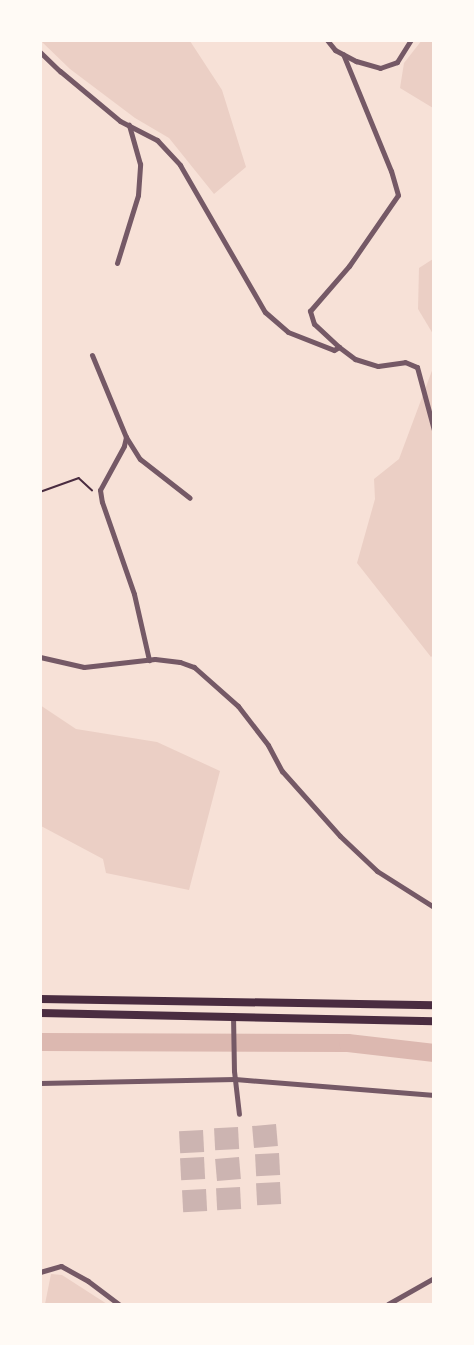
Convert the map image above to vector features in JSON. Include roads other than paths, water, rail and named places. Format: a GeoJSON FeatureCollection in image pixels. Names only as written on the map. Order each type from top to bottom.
{"type":"FeatureCollection","features":[{"type":"Feature","properties":{"kind":"main road"},"geometry":{"type":"LineString","coordinates":[[40,999],[434,1005]]}},
{"type":"Feature","properties":{"kind":"main road"},"geometry":{"type":"LineString","coordinates":[[40,1013],[233,1019],[434,1021]]}},
{"type":"Feature","properties":{"kind":"street"},"geometry":{"type":"LineString","coordinates":[[327,40],[335,50],[380,68],[397,62],[411,40]]}},
{"type":"Feature","properties":{"kind":"street"},"geometry":{"type":"LineString","coordinates":[[40,52],[120,121],[157,140],[188,174],[266,312],[288,333],[334,351],[339,347]]}},
{"type":"Feature","properties":{"kind":"street"},"geometry":{"type":"LineString","coordinates":[[343,54],[391,171],[398,195],[349,266],[310,310],[314,324],[355,359],[378,366],[405,362],[417,368],[426,392],[434,430]]}},
{"type":"Feature","properties":{"kind":"street"},"geometry":{"type":"LineString","coordinates":[[117,263],[138,195],[140,164],[129,125]]}},
{"type":"Feature","properties":{"kind":"street"},"geometry":{"type":"LineString","coordinates":[[92,356],[126,437],[140,459],[190,498]]}},
{"type":"Feature","properties":{"kind":"street"},"geometry":{"type":"LineString","coordinates":[[126,437],[124,446],[100,490],[134,594],[148,660]]}},
{"type":"Feature","properties":{"kind":"street"},"geometry":{"type":"LineString","coordinates":[[40,657],[84,667],[148,660],[180,662],[194,667],[238,706],[268,745],[282,771],[340,836],[376,872],[434,907]]}},
{"type":"Feature","properties":{"kind":"street"},"geometry":{"type":"LineString","coordinates":[[233,1019],[234,1071],[239,1114]]}},
{"type":"Feature","properties":{"kind":"street"},"geometry":{"type":"LineString","coordinates":[[40,1083],[235,1079],[434,1095]]}},
{"type":"Feature","properties":{"kind":"street"},"geometry":{"type":"LineString","coordinates":[[40,1272],[61,1266],[88,1281],[119,1305]]}},
{"type":"Feature","properties":{"kind":"street"},"geometry":{"type":"LineString","coordinates":[[388,1305],[434,1278]]}},
{"type":"Feature","properties":{"kind":"waterway"},"geometry":{"type":"LineString","coordinates":[[40,1042],[348,1043],[434,1053]]}}]}
